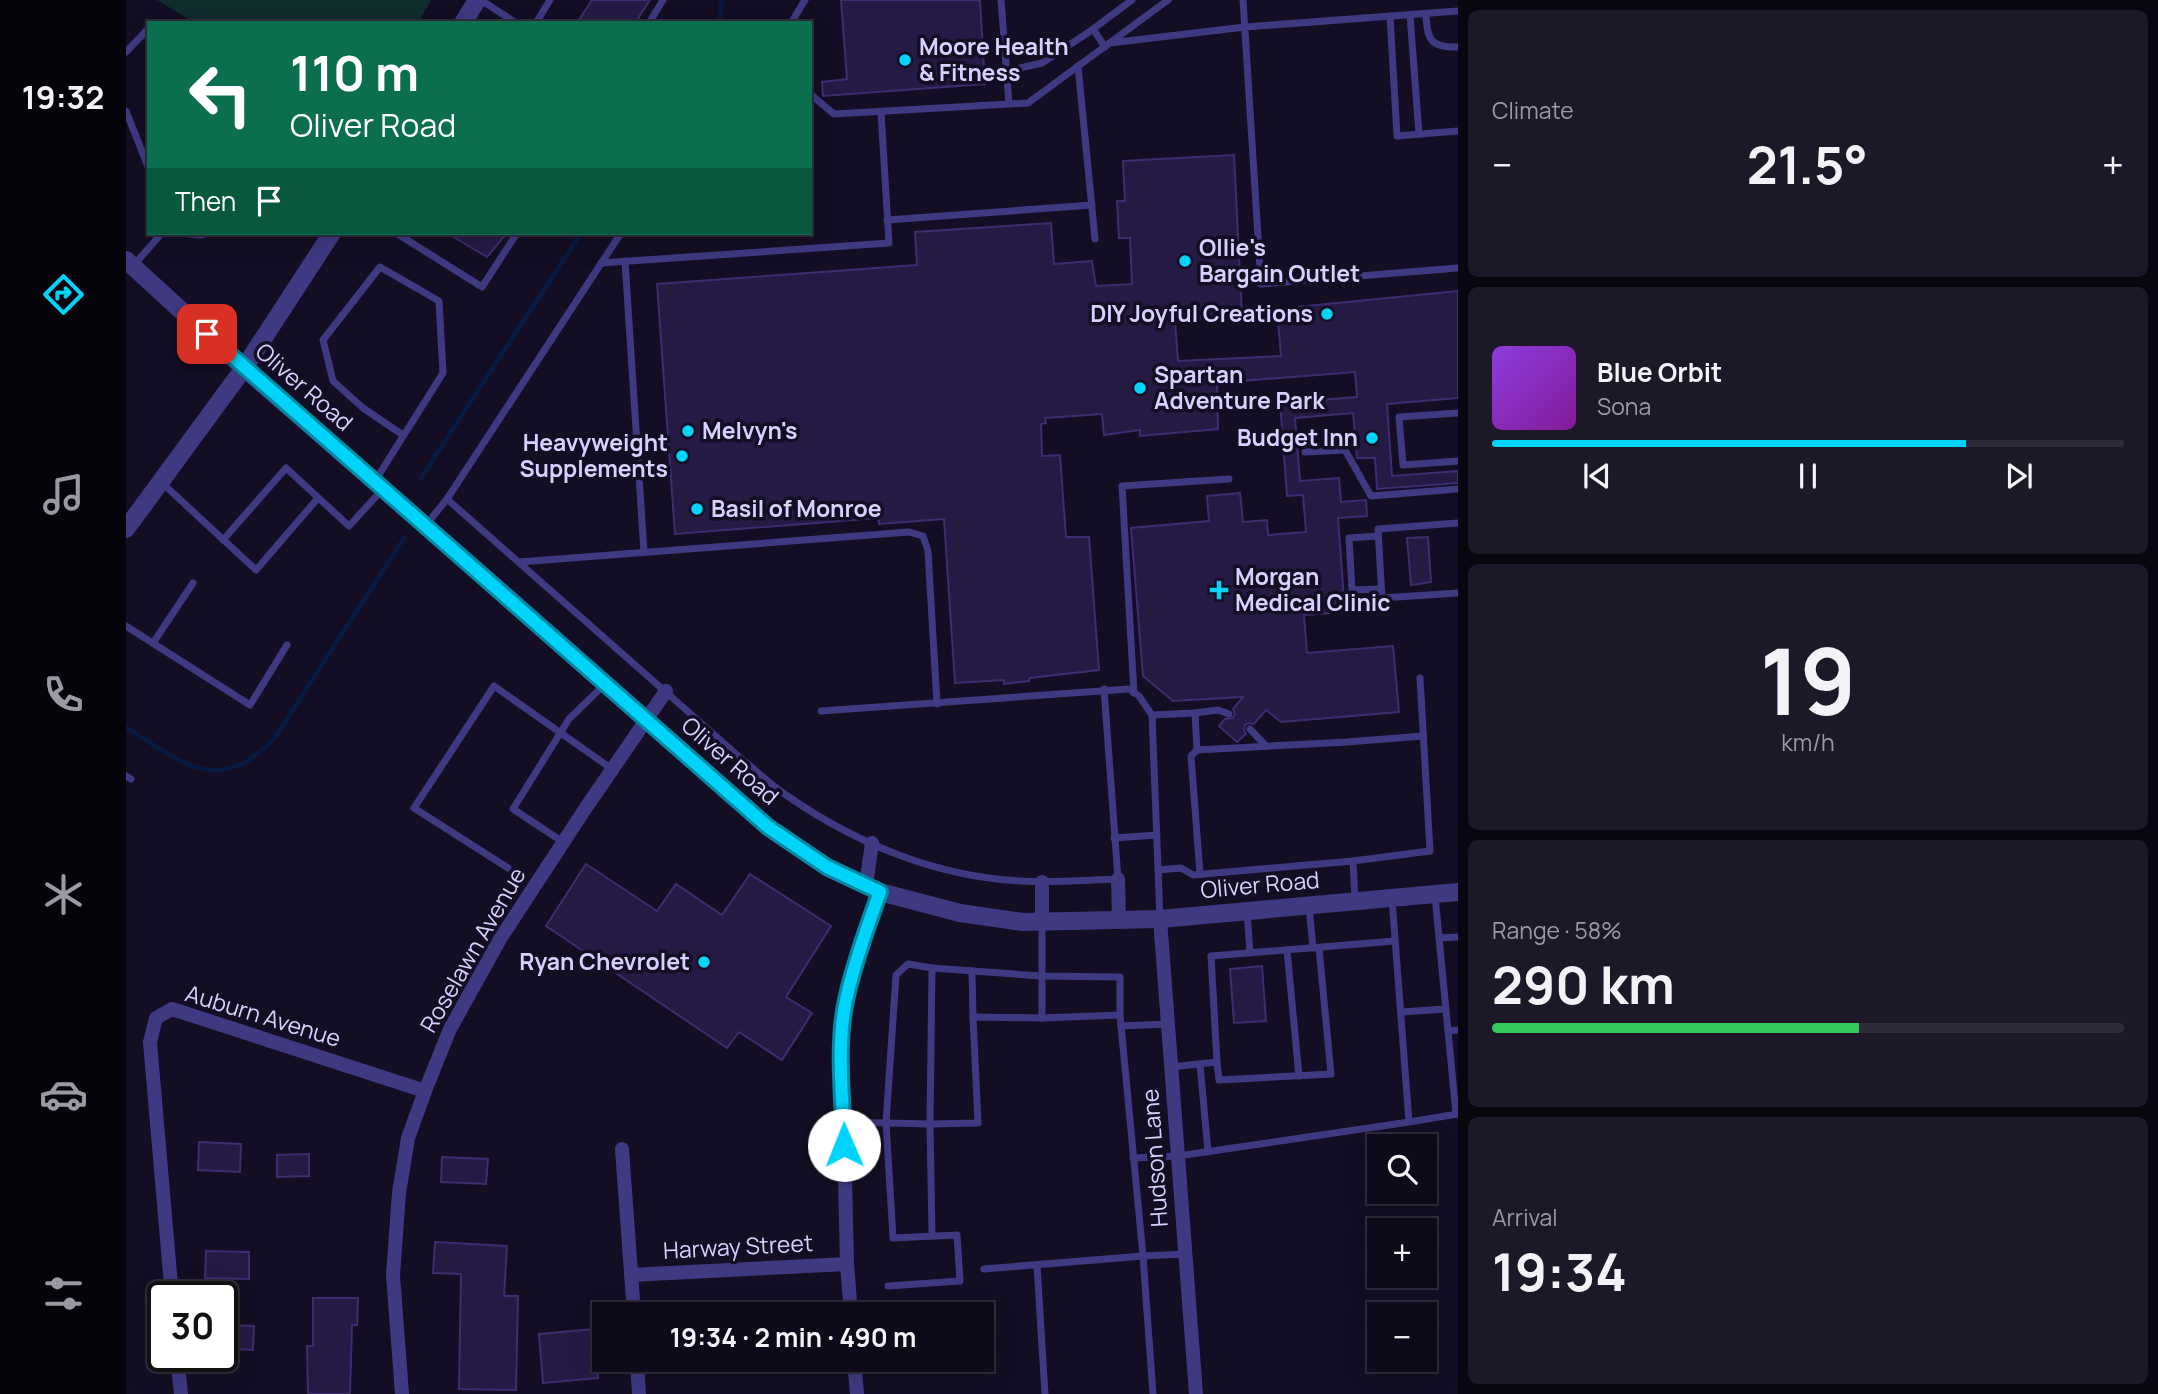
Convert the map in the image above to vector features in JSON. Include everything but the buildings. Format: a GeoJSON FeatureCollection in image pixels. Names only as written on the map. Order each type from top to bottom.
{"type":"FeatureCollection","features":[{"type":"Feature","properties":{"kind":"street"},"geometry":{"type":"LineString","coordinates":[[465,21],[479,0]]}},
{"type":"Feature","properties":{"kind":"street"},"geometry":{"type":"LineString","coordinates":[[126,529],[243,368],[331,235]]}},
{"type":"Feature","properties":{"kind":"street","name":"Oliver Road"},"geometry":{"type":"LineString","coordinates":[[130,263],[243,368],[768,827],[827,867],[873,888],[960,913],[1023,922],[1160,919],[1458,892]]}},
{"type":"Feature","properties":{"kind":"street","name":"Roselawn Avenue"},"geometry":{"type":"LineString","coordinates":[[402,1394],[393,1275],[399,1193],[408,1138],[425,1091],[450,1029],[500,939],[666,691]]}},
{"type":"Feature","properties":{"kind":"street"},"geometry":{"type":"LineString","coordinates":[[850,1302],[842,1046],[845,1002],[873,888],[872,843]]}},
{"type":"Feature","properties":{"kind":"street"},"geometry":{"type":"LineString","coordinates":[[1118,879],[1119,920]]}},
{"type":"Feature","properties":{"kind":"street"},"geometry":{"type":"LineString","coordinates":[[1042,882],[1042,922]]}},
{"type":"Feature","properties":{"kind":"street","name":"Hudson Lane"},"geometry":{"type":"LineString","coordinates":[[1160,919],[1196,1394]]}},
{"type":"Feature","properties":{"kind":"street","name":"Auburn Avenue"},"geometry":{"type":"LineString","coordinates":[[171,1281],[150,1042],[156,1018],[172,1009],[425,1091]]}},
{"type":"Feature","properties":{"kind":"street"},"geometry":{"type":"LineString","coordinates":[[622,1149],[633,1302]]}},
{"type":"Feature","properties":{"kind":"street","name":"Harway Street"},"geometry":{"type":"LineString","coordinates":[[631,1275],[847,1264]]}},
{"type":"Feature","properties":{"kind":"street"},"geometry":{"type":"LineString","coordinates":[[179,1372],[181,1394]]}},
{"type":"Feature","properties":{"kind":"street"},"geometry":{"type":"LineString","coordinates":[[638,1372],[639,1394]]}},
{"type":"Feature","properties":{"kind":"street"},"geometry":{"type":"LineString","coordinates":[[855,1372],[857,1394]]}},
{"type":"Feature","properties":{"kind":"lane"},"geometry":{"type":"LineString","coordinates":[[479,0],[513,21]]}},
{"type":"Feature","properties":{"kind":"lane"},"geometry":{"type":"LineString","coordinates":[[537,21],[550,0]]}},
{"type":"Feature","properties":{"kind":"lane"},"geometry":{"type":"LineString","coordinates":[[650,21],[663,0]]}},
{"type":"Feature","properties":{"kind":"lane"},"geometry":{"type":"LineString","coordinates":[[792,21],[805,0]]}},
{"type":"Feature","properties":{"kind":"lane"},"geometry":{"type":"LineString","coordinates":[[1001,0],[1009,104]]}},
{"type":"Feature","properties":{"kind":"lane"},"geometry":{"type":"LineString","coordinates":[[1007,71],[1042,63],[1132,0]]}},
{"type":"Feature","properties":{"kind":"lane"},"geometry":{"type":"LineString","coordinates":[[812,96],[834,114],[1028,103],[1168,0]]}},
{"type":"Feature","properties":{"kind":"lane"},"geometry":{"type":"LineString","coordinates":[[1243,0],[1261,284],[1458,268]]}},
{"type":"Feature","properties":{"kind":"lane"},"geometry":{"type":"LineString","coordinates":[[1107,45],[1244,27],[1458,11]]}},
{"type":"Feature","properties":{"kind":"lane"},"geometry":{"type":"LineString","coordinates":[[1426,13],[1427,35],[1435,44],[1445,48],[1458,47]]}},
{"type":"Feature","properties":{"kind":"lane"},"geometry":{"type":"LineString","coordinates":[[1410,15],[1419,134]]}},
{"type":"Feature","properties":{"kind":"lane"},"geometry":{"type":"LineString","coordinates":[[1390,16],[1397,136],[1458,131]]}},
{"type":"Feature","properties":{"kind":"lane"},"geometry":{"type":"LineString","coordinates":[[1093,29],[1107,45]]}},
{"type":"Feature","properties":{"kind":"lane"},"geometry":{"type":"LineString","coordinates":[[126,52],[147,30]]}},
{"type":"Feature","properties":{"kind":"lane"},"geometry":{"type":"LineString","coordinates":[[1078,66],[1095,239]]}},
{"type":"Feature","properties":{"kind":"lane"},"geometry":{"type":"LineString","coordinates":[[126,111],[147,164]]}},
{"type":"Feature","properties":{"kind":"lane"},"geometry":{"type":"LineString","coordinates":[[601,263],[889,243],[881,112]]}},
{"type":"Feature","properties":{"kind":"lane"},"geometry":{"type":"LineString","coordinates":[[887,220],[1092,205]]}},
{"type":"Feature","properties":{"kind":"lane"},"geometry":{"type":"LineString","coordinates":[[130,263],[160,235]]}},
{"type":"Feature","properties":{"kind":"lane"},"geometry":{"type":"LineString","coordinates":[[403,235],[482,288],[516,235]]}},
{"type":"Feature","properties":{"kind":"lane"},"geometry":{"type":"LineString","coordinates":[[425,525],[447,499],[620,235]]}},
{"type":"Feature","properties":{"kind":"lane"},"geometry":{"type":"LineString","coordinates":[[625,261],[644,552]]}},
{"type":"Feature","properties":{"kind":"lane"},"geometry":{"type":"LineString","coordinates":[[223,540],[286,468],[349,526],[379,485],[403,435],[443,373],[439,301],[380,267],[323,340],[333,381],[363,408],[403,435]]}},
{"type":"Feature","properties":{"kind":"lane"},"geometry":{"type":"LineString","coordinates":[[1458,413],[1399,417],[1403,465],[1458,461]]}},
{"type":"Feature","properties":{"kind":"lane"},"geometry":{"type":"LineString","coordinates":[[1305,452],[1345,450],[1371,496],[1458,489]]}},
{"type":"Feature","properties":{"kind":"lane"},"geometry":{"type":"LineString","coordinates":[[1134,692],[1122,486],[1229,479]]}},
{"type":"Feature","properties":{"kind":"lane"},"geometry":{"type":"LineString","coordinates":[[161,482],[256,570],[318,498]]}},
{"type":"Feature","properties":{"kind":"lane"},"geometry":{"type":"LineString","coordinates":[[447,499],[784,794],[826,821],[906,859],[953,872],[995,878],[1042,882],[1118,879],[1104,690]]}},
{"type":"Feature","properties":{"kind":"lane"},"geometry":{"type":"LineString","coordinates":[[1458,523],[1378,529],[1382,598],[1458,593]]}},
{"type":"Feature","properties":{"kind":"lane"},"geometry":{"type":"LineString","coordinates":[[519,562],[909,532],[923,536],[928,551],[937,704]]}},
{"type":"Feature","properties":{"kind":"lane"},"geometry":{"type":"LineString","coordinates":[[1378,536],[1349,538],[1352,590],[1381,589]]}},
{"type":"Feature","properties":{"kind":"lane"},"geometry":{"type":"LineString","coordinates":[[153,643],[193,583]]}},
{"type":"Feature","properties":{"kind":"lane"},"geometry":{"type":"LineString","coordinates":[[126,626],[250,705],[287,645]]}},
{"type":"Feature","properties":{"kind":"lane"},"geometry":{"type":"LineString","coordinates":[[1158,870],[1181,869],[1193,875],[1353,861],[1430,851],[1420,678]]}},
{"type":"Feature","properties":{"kind":"lane"},"geometry":{"type":"LineString","coordinates":[[563,842],[513,809],[569,719],[605,684]]}},
{"type":"Feature","properties":{"kind":"lane"},"geometry":{"type":"LineString","coordinates":[[508,868],[414,808],[494,687],[612,769]]}},
{"type":"Feature","properties":{"kind":"lane"},"geometry":{"type":"LineString","coordinates":[[821,711],[1104,690],[1129,689],[1139,695],[1152,715],[1160,919]]}},
{"type":"Feature","properties":{"kind":"lane"},"geometry":{"type":"LineString","coordinates":[[1152,715],[1218,710],[1229,713]]}},
{"type":"Feature","properties":{"kind":"lane"},"geometry":{"type":"LineString","coordinates":[[1195,713],[1197,750]]}},
{"type":"Feature","properties":{"kind":"lane"},"geometry":{"type":"LineString","coordinates":[[1250,729],[1266,746]]}},
{"type":"Feature","properties":{"kind":"lane"},"geometry":{"type":"LineString","coordinates":[[1200,874],[1191,756],[1197,750],[1423,736]]}},
{"type":"Feature","properties":{"kind":"lane"},"geometry":{"type":"LineString","coordinates":[[1114,838],[1157,835]]}},
{"type":"Feature","properties":{"kind":"lane"},"geometry":{"type":"LineString","coordinates":[[1353,861],[1355,901]]}},
{"type":"Feature","properties":{"kind":"lane"},"geometry":{"type":"LineString","coordinates":[[1133,1158],[1208,1152],[1457,1114],[1435,894]]}},
{"type":"Feature","properties":{"kind":"lane"},"geometry":{"type":"LineString","coordinates":[[1392,898],[1409,1122]]}},
{"type":"Feature","properties":{"kind":"lane"},"geometry":{"type":"LineString","coordinates":[[1309,906],[1316,948],[1331,1074],[1219,1080],[1211,956],[1287,950],[1316,948],[1395,942]]}},
{"type":"Feature","properties":{"kind":"lane"},"geometry":{"type":"LineString","coordinates":[[1247,911],[1250,953]]}},
{"type":"Feature","properties":{"kind":"lane"},"geometry":{"type":"LineString","coordinates":[[1042,922],[1042,1018]]}},
{"type":"Feature","properties":{"kind":"lane"},"geometry":{"type":"LineString","coordinates":[[1439,938],[1458,937]]}},
{"type":"Feature","properties":{"kind":"lane"},"geometry":{"type":"LineString","coordinates":[[1287,950],[1299,1076]]}},
{"type":"Feature","properties":{"kind":"lane"},"geometry":{"type":"LineString","coordinates":[[888,1286],[960,1281],[957,1235],[893,1238],[886,1123],[896,975],[908,964],[1041,976],[1120,977],[1120,1015],[1153,1394]]}},
{"type":"Feature","properties":{"kind":"lane"},"geometry":{"type":"LineString","coordinates":[[932,968],[932,1236]]}},
{"type":"Feature","properties":{"kind":"lane"},"geometry":{"type":"LineString","coordinates":[[844,1122],[978,1123],[972,971]]}},
{"type":"Feature","properties":{"kind":"lane"},"geometry":{"type":"LineString","coordinates":[[1401,1012],[1446,1009]]}},
{"type":"Feature","properties":{"kind":"lane"},"geometry":{"type":"LineString","coordinates":[[973,1017],[1120,1015]]}},
{"type":"Feature","properties":{"kind":"lane"},"geometry":{"type":"LineString","coordinates":[[1121,1026],[1168,1024]]}},
{"type":"Feature","properties":{"kind":"lane"},"geometry":{"type":"LineString","coordinates":[[1448,1031],[1458,1030]]}},
{"type":"Feature","properties":{"kind":"lane"},"geometry":{"type":"LineString","coordinates":[[1171,1067],[1217,1062]]}},
{"type":"Feature","properties":{"kind":"lane"},"geometry":{"type":"LineString","coordinates":[[1200,1064],[1208,1152]]}},
{"type":"Feature","properties":{"kind":"lane"},"geometry":{"type":"LineString","coordinates":[[984,1269],[1185,1254]]}},
{"type":"Feature","properties":{"kind":"lane"},"geometry":{"type":"LineString","coordinates":[[1037,1265],[1045,1394]]}},
{"type":"Feature","properties":{"kind":"green space"},"geometry":{"type":"Polygon","coordinates":[[[157,0],[431,0],[419,21],[192,21],[157,0]]]}},
{"type":"Feature","properties":{"kind":"waterway"},"geometry":{"type":"LineString","coordinates":[[719,21],[722,0]]}},
{"type":"Feature","properties":{"kind":"waterway"},"geometry":{"type":"LineString","coordinates":[[421,478],[580,235]]}},
{"type":"Feature","properties":{"kind":"waterway"},"geometry":{"type":"LineString","coordinates":[[126,727],[166,753],[201,769],[219,770],[237,766],[256,755],[276,736],[404,538]]}},
{"type":"Feature","properties":{"kind":"place","name":"Moore Health & Fitness"},"geometry":{"type":"Point","coordinates":[905,60]}},
{"type":"Feature","properties":{"kind":"place","name":"Ollie's Bargain Outlet"},"geometry":{"type":"Point","coordinates":[1185,261]}},
{"type":"Feature","properties":{"kind":"place","name":"DIY Joyful Creations"},"geometry":{"type":"Point","coordinates":[1327,314]}},
{"type":"Feature","properties":{"kind":"place","name":"Spartan Adventure Park"},"geometry":{"type":"Point","coordinates":[1140,388]}},
{"type":"Feature","properties":{"kind":"place","name":"Melvyn's"},"geometry":{"type":"Point","coordinates":[688,431]}},
{"type":"Feature","properties":{"kind":"place","name":"Budget Inn"},"geometry":{"type":"Point","coordinates":[1372,438]}},
{"type":"Feature","properties":{"kind":"place","name":"Heavyweight Supplements"},"geometry":{"type":"Point","coordinates":[682,456]}},
{"type":"Feature","properties":{"kind":"place","name":"Basil of Monroe"},"geometry":{"type":"Point","coordinates":[697,509]}},
{"type":"Feature","properties":{"kind":"place","name":"Morgan Medical Clinic"},"geometry":{"type":"Point","coordinates":[1219,590]}},
{"type":"Feature","properties":{"kind":"place","name":"Ryan Chevrolet"},"geometry":{"type":"Point","coordinates":[704,962]}},
{"type":"Feature","properties":{"kind":"route"},"geometry":{"type":"LineString","coordinates":[[207,334],[768,827],[827,867],[880,892],[845,1002],[842,1046],[844,1145]]}}]}
